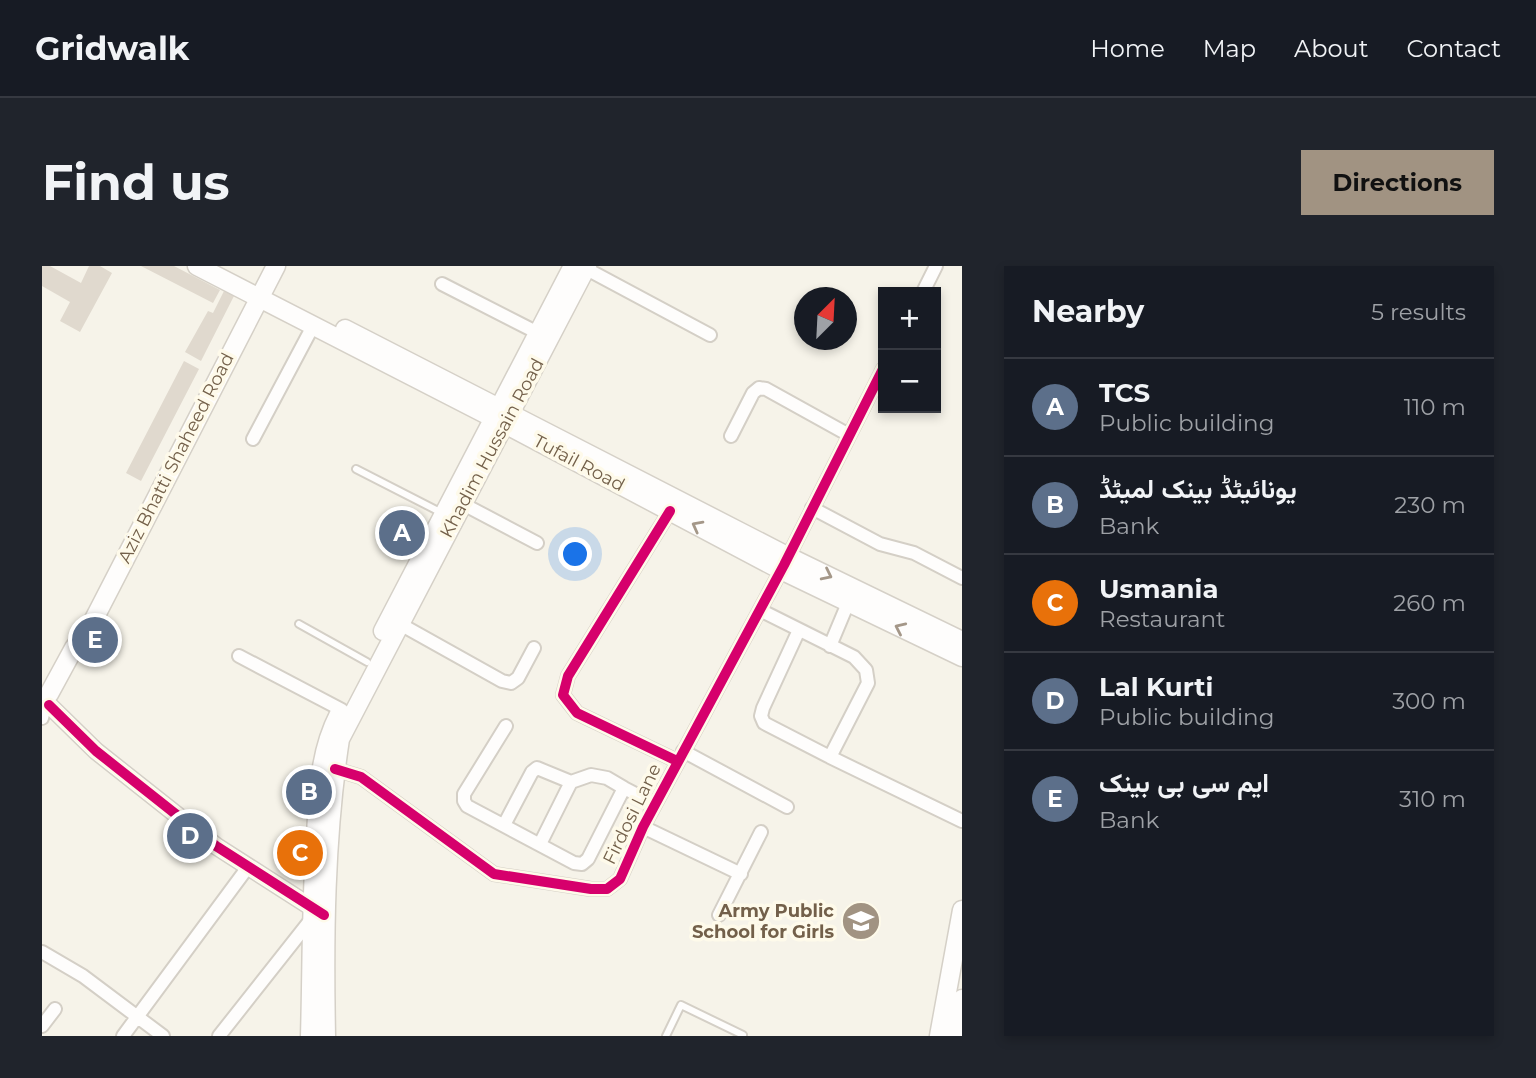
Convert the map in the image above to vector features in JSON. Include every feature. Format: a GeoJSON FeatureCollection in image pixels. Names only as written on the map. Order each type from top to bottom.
{"type":"FeatureCollection","features":[{"type":"Feature","properties":{"kind":"main road","name":"Tufail Road"},"geometry":{"type":"LineString","coordinates":[[197,266],[256,290],[784,563],[848,603],[962,657]]}},
{"type":"Feature","properties":{"kind":"main road","name":"Tufail Road"},"geometry":{"type":"LineString","coordinates":[[220,266],[313,326],[502,416],[670,511],[962,640]]}},
{"type":"Feature","properties":{"kind":"main road","name":"Aziz Bhatti Shaheed Road"},"geometry":{"type":"LineString","coordinates":[[45,704],[74,648],[91,625],[256,290],[263,266]]}},
{"type":"Feature","properties":{"kind":"main road","name":"Aziz Bhatti Shaheed Road"},"geometry":{"type":"LineString","coordinates":[[256,290],[276,266]]}},
{"type":"Feature","properties":{"kind":"main road","name":"Khadim Hussain Road"},"geometry":{"type":"LineString","coordinates":[[326,1036],[317,913],[340,739],[463,505],[538,333],[582,267]]}},
{"type":"Feature","properties":{"kind":"main road","name":"Khadim Hussain Road"},"geometry":{"type":"LineString","coordinates":[[310,1036],[317,913],[320,766],[328,736],[443,514],[502,416],[582,267]]}},
{"type":"Feature","properties":{"kind":"main road"},"geometry":{"type":"LineString","coordinates":[[939,1036],[962,909]]}},
{"type":"Feature","properties":{"kind":"main road"},"geometry":{"type":"LineString","coordinates":[[954,1036],[962,999]]}},
{"type":"Feature","properties":{"kind":"street"},"geometry":{"type":"LineString","coordinates":[[926,287],[936,266]]}},
{"type":"Feature","properties":{"kind":"street"},"geometry":{"type":"LineString","coordinates":[[582,267],[710,335]]}},
{"type":"Feature","properties":{"kind":"street"},"geometry":{"type":"LineString","coordinates":[[442,284],[538,333]]}},
{"type":"Feature","properties":{"kind":"street"},"geometry":{"type":"LineString","coordinates":[[253,439],[313,326]]}},
{"type":"Feature","properties":{"kind":"street","name":"Firdosi Lane"},"geometry":{"type":"LineString","coordinates":[[335,769],[361,777],[494,874],[607,889],[620,879],[643,827],[760,610],[878,379]]}},
{"type":"Feature","properties":{"kind":"street"},"geometry":{"type":"LineString","coordinates":[[731,436],[753,393],[759,388],[766,389],[849,435]]}},
{"type":"Feature","properties":{"kind":"street"},"geometry":{"type":"LineString","coordinates":[[463,505],[537,543]]}},
{"type":"Feature","properties":{"kind":"street"},"geometry":{"type":"LineString","coordinates":[[812,508],[880,544],[914,554],[962,578]]}},
{"type":"Feature","properties":{"kind":"street"},"geometry":{"type":"LineString","coordinates":[[670,511],[568,676],[563,695],[577,713],[680,756],[787,807]]}},
{"type":"Feature","properties":{"kind":"street"},"geometry":{"type":"LineString","coordinates":[[830,646],[848,603]]}},
{"type":"Feature","properties":{"kind":"street"},"geometry":{"type":"LineString","coordinates":[[760,610],[854,657],[866,670],[867,683],[831,757]]}},
{"type":"Feature","properties":{"kind":"street"},"geometry":{"type":"LineString","coordinates":[[400,624],[502,681],[511,683],[518,678],[534,648]]}},
{"type":"Feature","properties":{"kind":"street"},"geometry":{"type":"LineString","coordinates":[[799,630],[763,708],[761,716],[764,723],[962,821]]}},
{"type":"Feature","properties":{"kind":"street"},"geometry":{"type":"LineString","coordinates":[[239,656],[342,710]]}},
{"type":"Feature","properties":{"kind":"street"},"geometry":{"type":"LineString","coordinates":[[45,704],[96,751],[216,846],[317,913],[219,1036]]}},
{"type":"Feature","properties":{"kind":"street"},"geometry":{"type":"LineString","coordinates":[[506,726],[464,794],[467,807],[574,863],[582,864],[588,859],[624,788]]}},
{"type":"Feature","properties":{"kind":"street"},"geometry":{"type":"LineString","coordinates":[[504,825],[532,772],[537,768],[571,782],[591,775],[607,778],[655,804]]}},
{"type":"Feature","properties":{"kind":"street"},"geometry":{"type":"LineString","coordinates":[[540,844],[571,782]]}},
{"type":"Feature","properties":{"kind":"street"},"geometry":{"type":"LineString","coordinates":[[643,827],[741,874]]}},
{"type":"Feature","properties":{"kind":"street"},"geometry":{"type":"LineString","coordinates":[[719,915],[761,832]]}},
{"type":"Feature","properties":{"kind":"street"},"geometry":{"type":"LineString","coordinates":[[123,1036],[248,867]]}},
{"type":"Feature","properties":{"kind":"street"},"geometry":{"type":"LineString","coordinates":[[42,952],[83,976],[163,1036]]}},
{"type":"Feature","properties":{"kind":"street"},"geometry":{"type":"LineString","coordinates":[[42,1026],[55,1009]]}},
{"type":"Feature","properties":{"kind":"lane"},"geometry":{"type":"LineString","coordinates":[[356,468],[443,514]]}},
{"type":"Feature","properties":{"kind":"lane"},"geometry":{"type":"LineString","coordinates":[[299,624],[367,662]]}},
{"type":"Feature","properties":{"kind":"lane"},"geometry":{"type":"LineString","coordinates":[[666,1036],[681,1005],[743,1035]]}},
{"type":"Feature","properties":{"kind":"building"},"geometry":{"type":"Polygon","coordinates":[[[42,266],[50,266],[81,283],[89,266],[100,266],[112,273],[80,332],[60,321],[70,302],[42,286],[42,266]]]}},
{"type":"Feature","properties":{"kind":"building"},"geometry":{"type":"Polygon","coordinates":[[[141,266],[174,266],[220,290],[213,303],[141,266]]]}},
{"type":"Feature","properties":{"kind":"building"},"geometry":{"type":"Polygon","coordinates":[[[224,291],[234,296],[201,361],[185,352],[208,311],[213,313],[224,291]]]}},
{"type":"Feature","properties":{"kind":"building"},"geometry":{"type":"Polygon","coordinates":[[[184,361],[199,369],[141,481],[126,473],[184,361]]]}},
{"type":"Feature","properties":{"kind":"building"},"geometry":{"type":"Polygon","coordinates":[[[97,636],[112,646],[106,658],[89,650],[97,636]]]}},
{"type":"Feature","properties":{"kind":"building"},"geometry":{"type":"Polygon","coordinates":[[[296,784],[309,785],[309,797],[297,796],[296,784]]]}},
{"type":"Feature","properties":{"kind":"building"},"geometry":{"type":"Polygon","coordinates":[[[303,836],[300,858],[284,854],[286,838],[303,836]]]}},
{"type":"Feature","properties":{"kind":"cycle path"},"geometry":{"type":"LineString","coordinates":[[335,769],[361,777],[494,874],[591,889],[607,889],[620,879],[643,827],[784,565],[878,379]]}},
{"type":"Feature","properties":{"kind":"cycle path"},"geometry":{"type":"LineString","coordinates":[[670,511],[568,676],[563,695],[577,713],[677,761]]}},
{"type":"Feature","properties":{"kind":"cycle path"},"geometry":{"type":"LineString","coordinates":[[49,705],[96,751],[216,846],[324,915]]}},
{"type":"Feature","properties":{"kind":"place","name":"TCS"},"geometry":{"type":"Point","coordinates":[402,533]}},
{"type":"Feature","properties":{"kind":"place","name":"ایم سی بی بینک"},"geometry":{"type":"Point","coordinates":[95,640]}},
{"type":"Feature","properties":{"kind":"place","name":"یونائیٹڈ بینک لمیٹڈ"},"geometry":{"type":"Point","coordinates":[309,792]}},
{"type":"Feature","properties":{"kind":"place","name":"Lal Kurti"},"geometry":{"type":"Point","coordinates":[190,836]}},
{"type":"Feature","properties":{"kind":"place","name":"Usmania"},"geometry":{"type":"Point","coordinates":[300,853]}},
{"type":"Feature","properties":{"kind":"place","name":"Army Public School for Girls"},"geometry":{"type":"Point","coordinates":[861,921]}}]}
